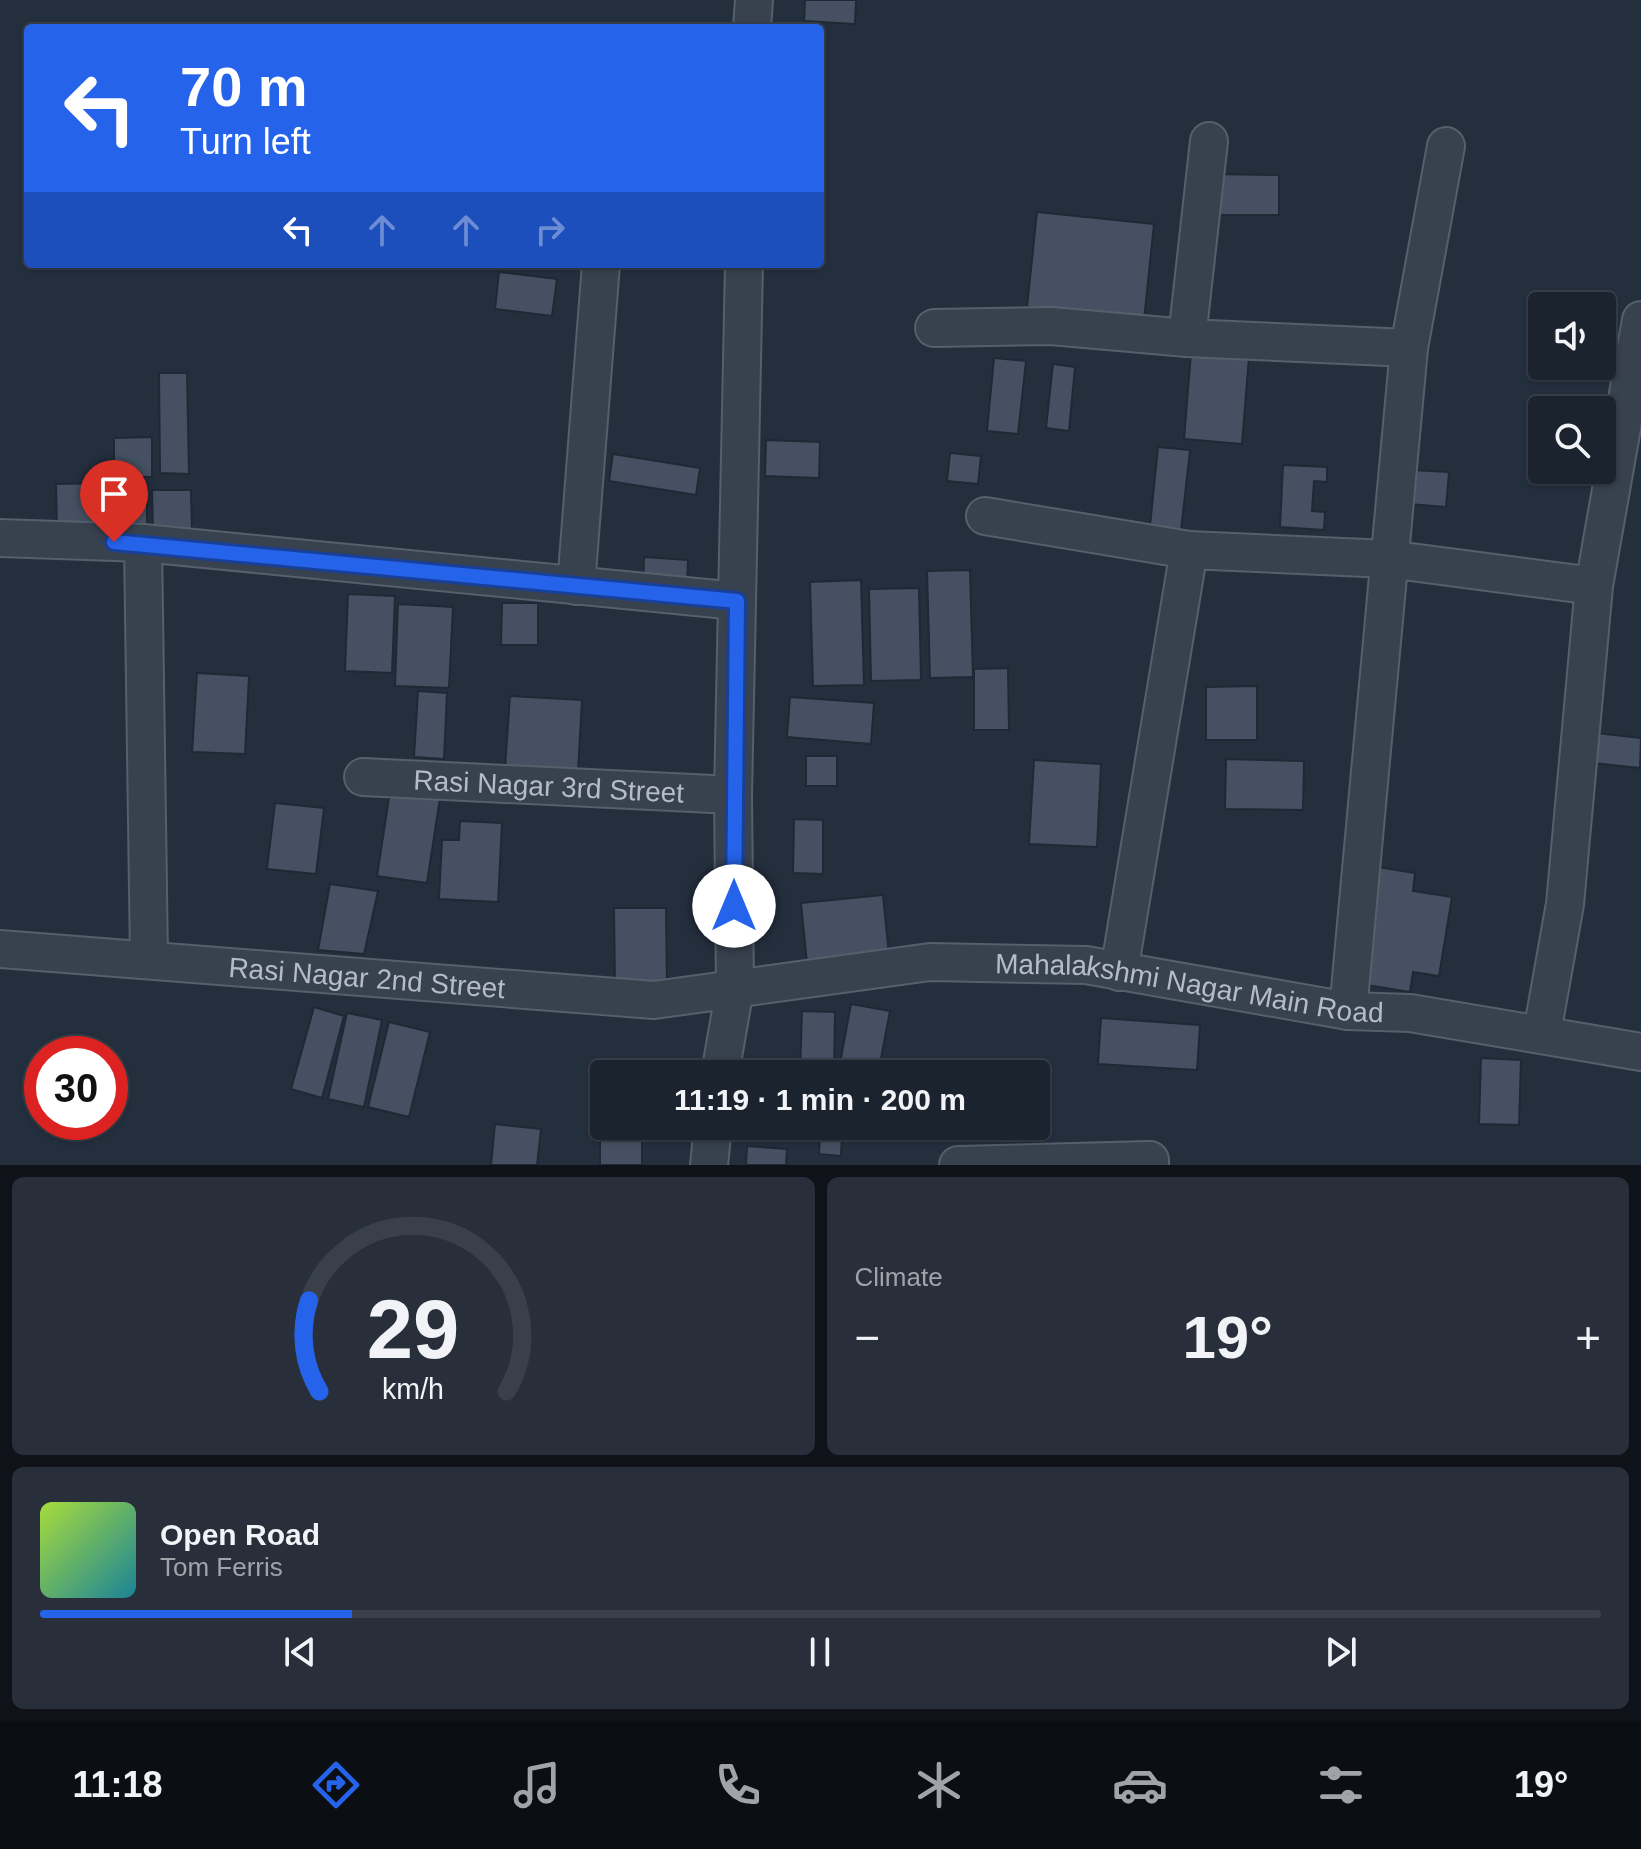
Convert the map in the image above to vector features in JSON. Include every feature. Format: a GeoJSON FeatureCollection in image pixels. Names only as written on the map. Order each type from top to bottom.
{"type":"FeatureCollection","features":[{"type":"Feature","properties":{"kind":"street"},"geometry":{"type":"LineString","coordinates":[[752,24],[754,0]]}},
{"type":"Feature","properties":{"kind":"street"},"geometry":{"type":"LineString","coordinates":[[1187,338],[1209,141]]}},
{"type":"Feature","properties":{"kind":"street"},"geometry":{"type":"LineString","coordinates":[[1348,1011],[1409,348],[1446,146]]}},
{"type":"Feature","properties":{"kind":"street"},"geometry":{"type":"LineString","coordinates":[[576,586],[601,268]]}},
{"type":"Feature","properties":{"kind":"street"},"geometry":{"type":"LineString","coordinates":[[722,1060],[735,988],[733,795],[744,268]]}},
{"type":"Feature","properties":{"kind":"street"},"geometry":{"type":"LineString","coordinates":[[1542,1033],[1565,904],[1594,586],[1641,320]]}},
{"type":"Feature","properties":{"kind":"street"},"geometry":{"type":"LineString","coordinates":[[934,328],[1051,326],[1187,338],[1409,348]]}},
{"type":"Feature","properties":{"kind":"street"},"geometry":{"type":"LineString","coordinates":[[985,516],[1189,550],[1388,559],[1594,586]]}},
{"type":"Feature","properties":{"kind":"street"},"geometry":{"type":"LineString","coordinates":[[0,538],[143,543],[737,601]]}},
{"type":"Feature","properties":{"kind":"street"},"geometry":{"type":"LineString","coordinates":[[143,543],[149,959]]}},
{"type":"Feature","properties":{"kind":"street"},"geometry":{"type":"LineString","coordinates":[[1119,972],[1189,550]]}},
{"type":"Feature","properties":{"kind":"street","name":"Rasi Nagar 3rd Street"},"geometry":{"type":"LineString","coordinates":[[363,777],[733,795]]}},
{"type":"Feature","properties":{"kind":"street","name":"Rasi Nagar 2nd Street"},"geometry":{"type":"LineString","coordinates":[[0,949],[654,1000],[735,988]]}},
{"type":"Feature","properties":{"kind":"street","name":"Mahalakshmi Nagar Main Road"},"geometry":{"type":"LineString","coordinates":[[735,988],[930,962],[1086,965],[1348,1011],[1410,1013],[1641,1052]]}},
{"type":"Feature","properties":{"kind":"street"},"geometry":{"type":"LineString","coordinates":[[709,1165],[712,1140]]}},
{"type":"Feature","properties":{"kind":"street"},"geometry":{"type":"LineString","coordinates":[[958,1165],[1150,1160],[1150,1165]]}},
{"type":"Feature","properties":{"kind":"building"},"geometry":{"type":"Polygon","coordinates":[[[805,0],[856,0],[855,24],[804,21],[805,0]]]}},
{"type":"Feature","properties":{"kind":"building"},"geometry":{"type":"Polygon","coordinates":[[[1210,174],[1279,175],[1279,215],[1211,215],[1210,174]]]}},
{"type":"Feature","properties":{"kind":"building"},"geometry":{"type":"Polygon","coordinates":[[[1037,212],[1154,224],[1144,320],[1027,307],[1037,212]]]}},
{"type":"Feature","properties":{"kind":"building"},"geometry":{"type":"Polygon","coordinates":[[[499,272],[557,279],[552,316],[495,309],[499,272]]]}},
{"type":"Feature","properties":{"kind":"building"},"geometry":{"type":"Polygon","coordinates":[[[1191,353],[1249,357],[1242,444],[1184,439],[1191,353]]]}},
{"type":"Feature","properties":{"kind":"building"},"geometry":{"type":"Polygon","coordinates":[[[994,358],[1026,361],[1018,434],[987,431],[994,358]]]}},
{"type":"Feature","properties":{"kind":"building"},"geometry":{"type":"Polygon","coordinates":[[[1053,364],[1075,367],[1069,431],[1046,428],[1053,364]]]}},
{"type":"Feature","properties":{"kind":"building"},"geometry":{"type":"Polygon","coordinates":[[[159,373],[187,373],[189,474],[160,473],[159,373]]]}},
{"type":"Feature","properties":{"kind":"building"},"geometry":{"type":"Polygon","coordinates":[[[152,437],[152,477],[114,477],[114,438],[152,437]]]}},
{"type":"Feature","properties":{"kind":"building"},"geometry":{"type":"Polygon","coordinates":[[[766,440],[820,442],[819,478],[765,476],[766,440]]]}},
{"type":"Feature","properties":{"kind":"building"},"geometry":{"type":"Polygon","coordinates":[[[1158,447],[1190,450],[1180,540],[1149,536],[1158,447]]]}},
{"type":"Feature","properties":{"kind":"building"},"geometry":{"type":"Polygon","coordinates":[[[950,453],[981,456],[978,484],[947,481],[950,453]]]}},
{"type":"Feature","properties":{"kind":"building"},"geometry":{"type":"Polygon","coordinates":[[[613,454],[700,468],[696,495],[609,481],[613,454]]]}},
{"type":"Feature","properties":{"kind":"building"},"geometry":{"type":"Polygon","coordinates":[[[1283,465],[1327,467],[1327,482],[1314,481],[1312,511],[1325,512],[1324,530],[1280,527],[1283,465]]]}},
{"type":"Feature","properties":{"kind":"building"},"geometry":{"type":"Polygon","coordinates":[[[1412,470],[1449,472],[1446,507],[1409,504],[1412,470]]]}},
{"type":"Feature","properties":{"kind":"building"},"geometry":{"type":"Polygon","coordinates":[[[105,483],[106,526],[57,527],[56,484],[105,483]]]}},
{"type":"Feature","properties":{"kind":"building"},"geometry":{"type":"Polygon","coordinates":[[[152,490],[191,490],[192,531],[153,531],[152,490]]]}},
{"type":"Feature","properties":{"kind":"building"},"geometry":{"type":"Polygon","coordinates":[[[110,494],[147,494],[147,528],[110,528],[110,494]]]}},
{"type":"Feature","properties":{"kind":"building"},"geometry":{"type":"Polygon","coordinates":[[[644,557],[688,560],[687,585],[643,582],[644,557]]]}},
{"type":"Feature","properties":{"kind":"building"},"geometry":{"type":"Polygon","coordinates":[[[970,570],[973,677],[930,678],[927,571],[970,570]]]}},
{"type":"Feature","properties":{"kind":"building"},"geometry":{"type":"Polygon","coordinates":[[[861,580],[864,685],[813,686],[810,582],[861,580]]]}},
{"type":"Feature","properties":{"kind":"building"},"geometry":{"type":"Polygon","coordinates":[[[919,588],[921,680],[871,681],[869,589],[919,588]]]}},
{"type":"Feature","properties":{"kind":"building"},"geometry":{"type":"Polygon","coordinates":[[[348,594],[395,596],[392,673],[345,671],[348,594]]]}},
{"type":"Feature","properties":{"kind":"building"},"geometry":{"type":"Polygon","coordinates":[[[502,603],[538,603],[538,645],[501,645],[502,603]]]}},
{"type":"Feature","properties":{"kind":"building"},"geometry":{"type":"Polygon","coordinates":[[[398,604],[453,607],[449,688],[395,686],[398,604]]]}},
{"type":"Feature","properties":{"kind":"building"},"geometry":{"type":"Polygon","coordinates":[[[1008,668],[1009,730],[974,730],[974,669],[1008,668]]]}},
{"type":"Feature","properties":{"kind":"building"},"geometry":{"type":"Polygon","coordinates":[[[197,673],[249,676],[245,754],[192,752],[197,673]]]}},
{"type":"Feature","properties":{"kind":"building"},"geometry":{"type":"Polygon","coordinates":[[[1257,686],[1257,740],[1206,740],[1206,687],[1257,686]]]}},
{"type":"Feature","properties":{"kind":"building"},"geometry":{"type":"Polygon","coordinates":[[[418,691],[447,693],[444,759],[414,757],[418,691]]]}},
{"type":"Feature","properties":{"kind":"building"},"geometry":{"type":"Polygon","coordinates":[[[510,696],[582,700],[577,788],[504,783],[510,696]]]}},
{"type":"Feature","properties":{"kind":"building"},"geometry":{"type":"Polygon","coordinates":[[[790,697],[874,703],[871,744],[787,737],[790,697]]]}},
{"type":"Feature","properties":{"kind":"building"},"geometry":{"type":"Polygon","coordinates":[[[1596,733],[1641,738],[1640,768],[1593,763],[1596,733]]]}},
{"type":"Feature","properties":{"kind":"building"},"geometry":{"type":"Polygon","coordinates":[[[806,756],[837,756],[837,786],[806,786],[806,756]]]}},
{"type":"Feature","properties":{"kind":"building"},"geometry":{"type":"Polygon","coordinates":[[[1226,759],[1304,761],[1303,810],[1225,809],[1226,759]]]}},
{"type":"Feature","properties":{"kind":"building"},"geometry":{"type":"Polygon","coordinates":[[[1034,760],[1101,764],[1097,847],[1029,844],[1034,760]]]}},
{"type":"Feature","properties":{"kind":"building"},"geometry":{"type":"Polygon","coordinates":[[[390,791],[440,798],[427,883],[377,876],[390,791]]]}},
{"type":"Feature","properties":{"kind":"building"},"geometry":{"type":"Polygon","coordinates":[[[275,803],[324,808],[316,874],[267,869],[275,803]]]}},
{"type":"Feature","properties":{"kind":"building"},"geometry":{"type":"Polygon","coordinates":[[[794,819],[823,820],[823,874],[793,873],[794,819]]]}},
{"type":"Feature","properties":{"kind":"building"},"geometry":{"type":"Polygon","coordinates":[[[460,821],[502,823],[498,902],[439,899],[442,840],[459,840],[460,821]]]}},
{"type":"Feature","properties":{"kind":"building"},"geometry":{"type":"Polygon","coordinates":[[[1372,866],[1415,873],[1413,891],[1452,897],[1439,976],[1413,972],[1410,992],[1354,983],[1372,866]]]}},
{"type":"Feature","properties":{"kind":"building"},"geometry":{"type":"Polygon","coordinates":[[[330,884],[378,891],[364,954],[318,950],[330,884]]]}},
{"type":"Feature","properties":{"kind":"building"},"geometry":{"type":"Polygon","coordinates":[[[883,895],[890,965],[808,973],[801,903],[883,895]]]}},
{"type":"Feature","properties":{"kind":"building"},"geometry":{"type":"Polygon","coordinates":[[[614,908],[666,908],[667,989],[615,990],[614,908]]]}},
{"type":"Feature","properties":{"kind":"building"},"geometry":{"type":"Polygon","coordinates":[[[851,1004],[890,1011],[881,1060],[841,1060],[851,1004]]]}},
{"type":"Feature","properties":{"kind":"building"},"geometry":{"type":"Polygon","coordinates":[[[314,1007],[344,1016],[322,1098],[291,1089],[314,1007]]]}},
{"type":"Feature","properties":{"kind":"building"},"geometry":{"type":"Polygon","coordinates":[[[802,1011],[835,1012],[834,1060],[800,1060],[802,1011]]]}},
{"type":"Feature","properties":{"kind":"building"},"geometry":{"type":"Polygon","coordinates":[[[347,1013],[382,1020],[364,1107],[328,1099],[347,1013]]]}},
{"type":"Feature","properties":{"kind":"building"},"geometry":{"type":"Polygon","coordinates":[[[1101,1018],[1200,1025],[1197,1070],[1098,1064],[1101,1018]]]}},
{"type":"Feature","properties":{"kind":"building"},"geometry":{"type":"Polygon","coordinates":[[[389,1022],[430,1032],[409,1117],[368,1107],[389,1022]]]}},
{"type":"Feature","properties":{"kind":"building"},"geometry":{"type":"Polygon","coordinates":[[[1481,1058],[1521,1060],[1519,1125],[1479,1124],[1481,1058]]]}},
{"type":"Feature","properties":{"kind":"building"},"geometry":{"type":"Polygon","coordinates":[[[495,1124],[541,1129],[537,1165],[491,1165],[495,1124]]]}},
{"type":"Feature","properties":{"kind":"building"},"geometry":{"type":"Polygon","coordinates":[[[600,1140],[642,1140],[642,1165],[600,1165],[600,1140]]]}},
{"type":"Feature","properties":{"kind":"building"},"geometry":{"type":"Polygon","coordinates":[[[820,1140],[842,1140],[841,1156],[819,1154],[820,1140]]]}},
{"type":"Feature","properties":{"kind":"building"},"geometry":{"type":"Polygon","coordinates":[[[747,1146],[787,1149],[786,1165],[746,1165],[747,1146]]]}},
{"type":"Feature","properties":{"kind":"route"},"geometry":{"type":"LineString","coordinates":[[114,542],[737,601],[734,906]]}}]}
